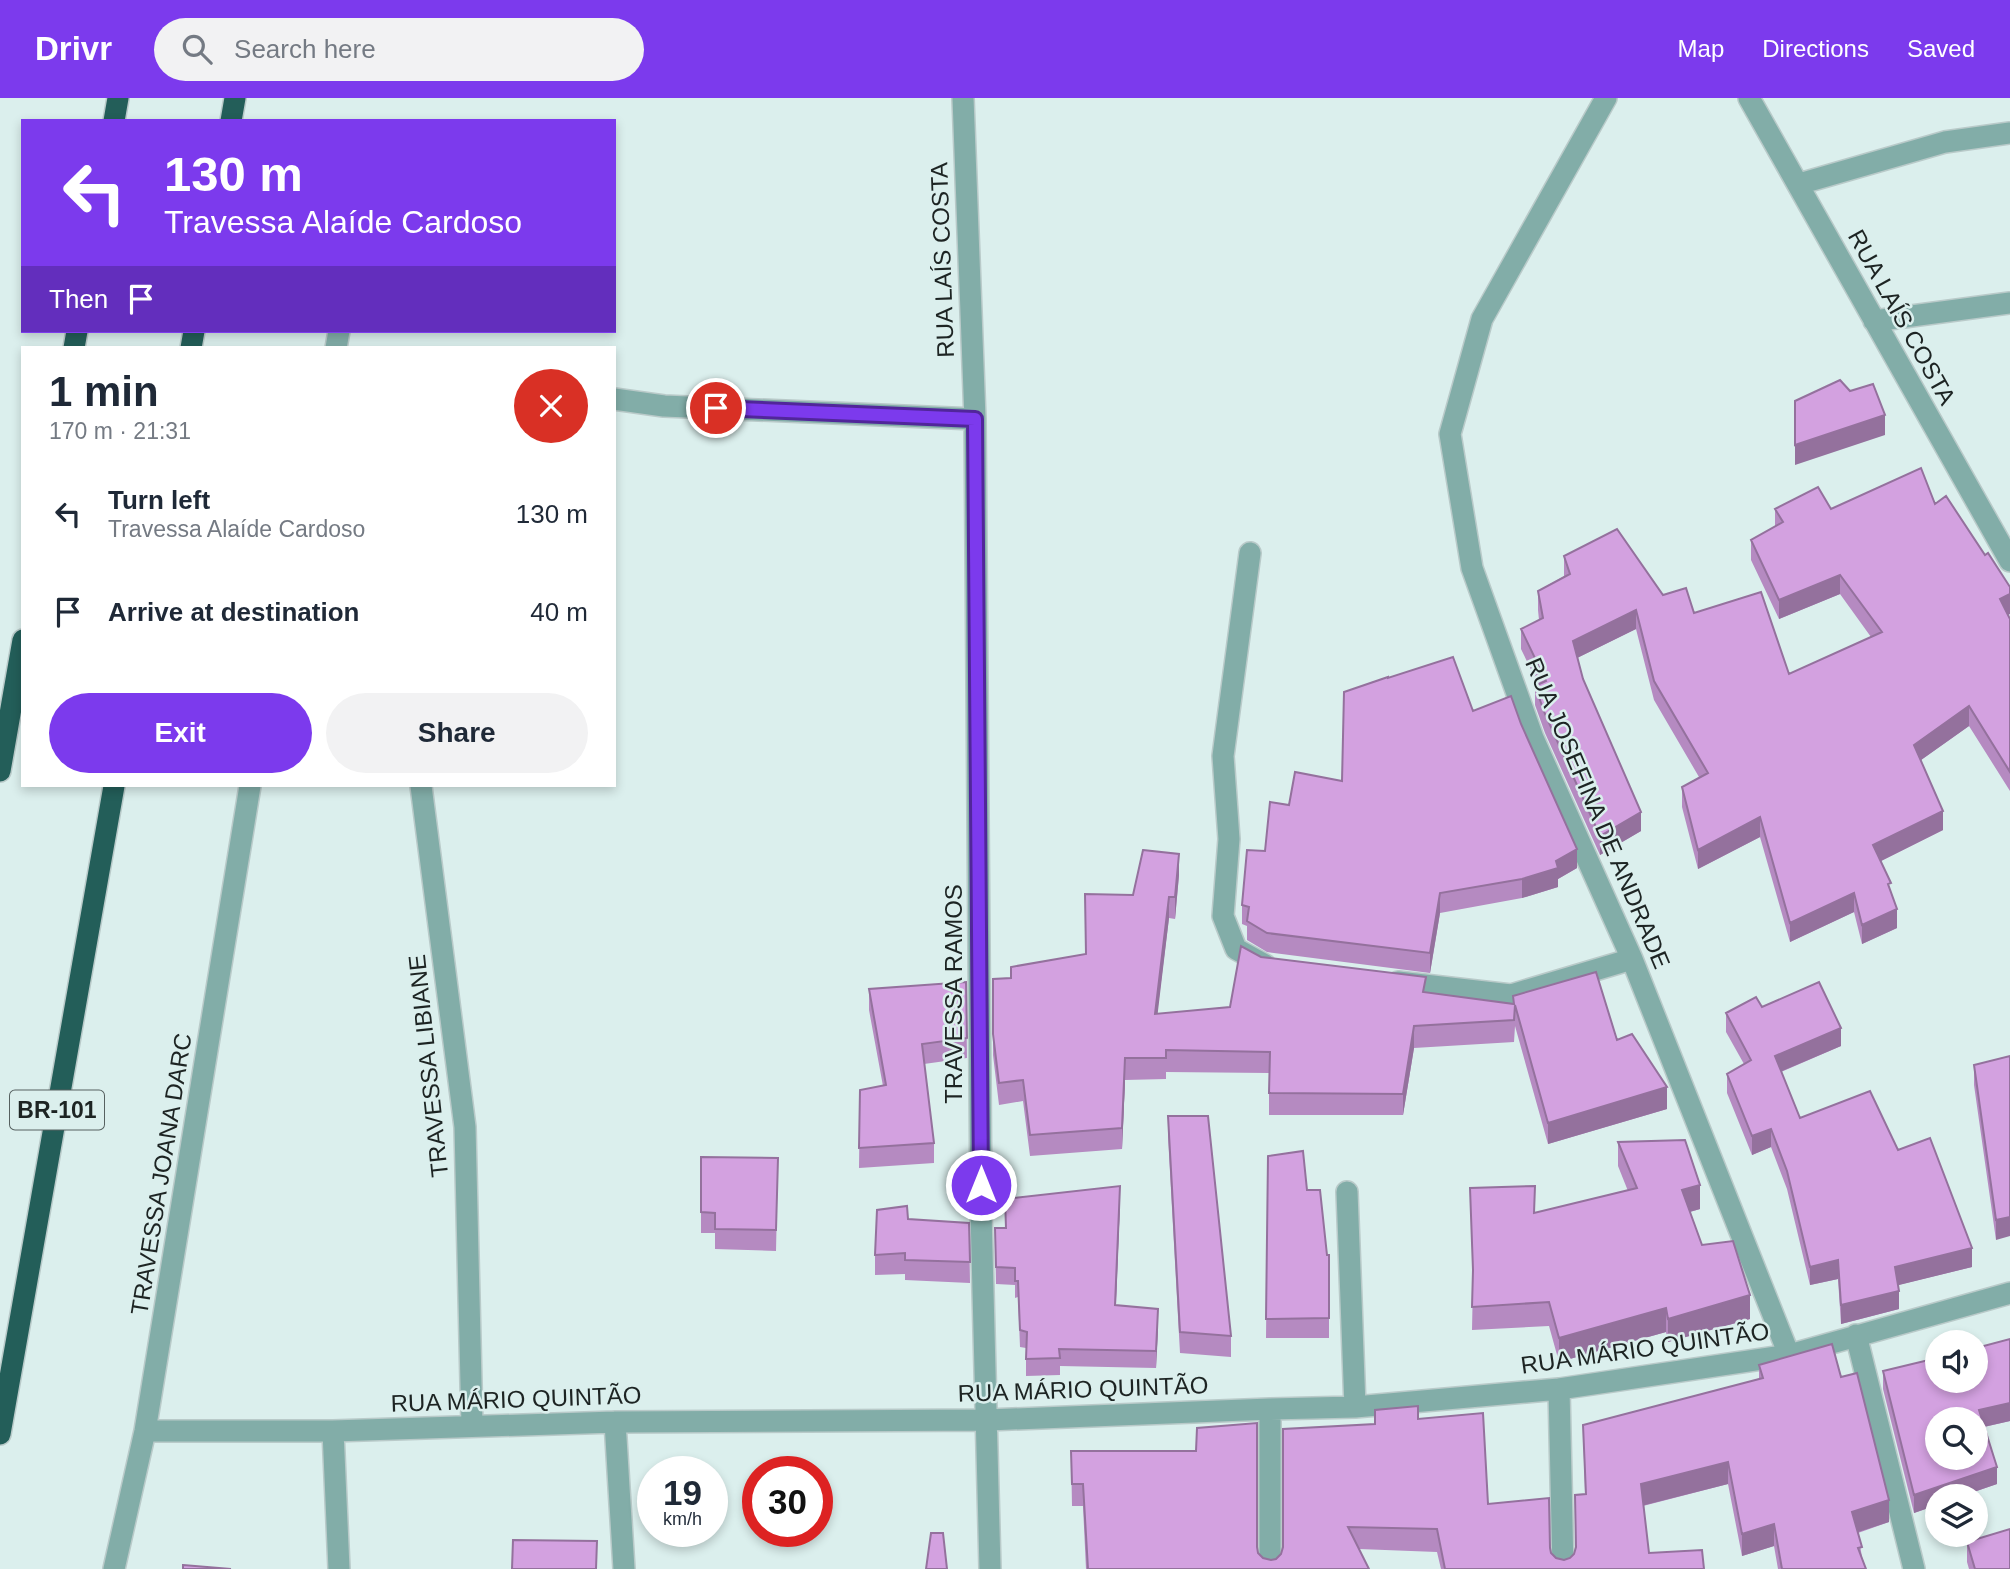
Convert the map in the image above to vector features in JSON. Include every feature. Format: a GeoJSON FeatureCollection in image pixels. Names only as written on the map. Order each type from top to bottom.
{"type":"FeatureCollection","features":[{"type":"Feature","properties":{"kind":"highway"},"geometry":{"type":"LineString","coordinates":[[114,119],[118,98]]}},
{"type":"Feature","properties":{"kind":"highway"},"geometry":{"type":"LineString","coordinates":[[0,771],[21,651]]}},
{"type":"Feature","properties":{"kind":"highway","name":"BR-101"},"geometry":{"type":"LineString","coordinates":[[0,1434],[114,787]]}},
{"type":"Feature","properties":{"kind":"street","name":"RUA LAÍS COSTA"},"geometry":{"type":"LineString","coordinates":[[962,98],[975,419]]}},
{"type":"Feature","properties":{"kind":"street","name":"RUA JOSEFINA DE ANDRADE"},"geometry":{"type":"LineString","coordinates":[[1606,98],[1482,319],[1450,434],[1472,569],[1533,738],[1632,959],[1789,1355]]}},
{"type":"Feature","properties":{"kind":"street","name":"RUA LAÍS COSTA"},"geometry":{"type":"LineString","coordinates":[[1749,98],[2010,561]]}},
{"type":"Feature","properties":{"kind":"street"},"geometry":{"type":"LineString","coordinates":[[1798,184],[1945,142],[2010,133]]}},
{"type":"Feature","properties":{"kind":"street"},"geometry":{"type":"LineString","coordinates":[[1874,321],[2010,303]]}},
{"type":"Feature","properties":{"kind":"street"},"geometry":{"type":"LineString","coordinates":[[616,399],[664,405],[975,419]]}},
{"type":"Feature","properties":{"kind":"street","name":"TRAVESSA RAMOS"},"geometry":{"type":"LineString","coordinates":[[975,419],[981,1212],[990,1569]]}},
{"type":"Feature","properties":{"kind":"street"},"geometry":{"type":"LineString","coordinates":[[1251,553],[1223,756],[1229,839],[1223,916],[1236,949],[1263,965],[1290,969]]}},
{"type":"Feature","properties":{"kind":"street","name":"TRAVESSA JOANA DARC"},"geometry":{"type":"LineString","coordinates":[[114,1569],[145,1431],[250,787]]}},
{"type":"Feature","properties":{"kind":"street","name":"TRAVESSA LIBIANE"},"geometry":{"type":"LineString","coordinates":[[421,787],[465,1127],[472,1426]]}},
{"type":"Feature","properties":{"kind":"street"},"geometry":{"type":"LineString","coordinates":[[1383,980],[1511,995],[1632,959]]}},
{"type":"Feature","properties":{"kind":"street"},"geometry":{"type":"LineString","coordinates":[[1347,1192],[1355,1407]]}},
{"type":"Feature","properties":{"kind":"street","name":"RUA MÁRIO QUINTÃO"},"geometry":{"type":"LineString","coordinates":[[145,1431],[332,1431],[615,1422],[988,1420],[1355,1407],[1559,1389],[1789,1355],[2010,1293]]}},
{"type":"Feature","properties":{"kind":"street"},"geometry":{"type":"LineString","coordinates":[[1856,1335],[1914,1569]]}},
{"type":"Feature","properties":{"kind":"street"},"geometry":{"type":"LineString","coordinates":[[1559,1389],[1563,1569]]}},
{"type":"Feature","properties":{"kind":"street"},"geometry":{"type":"LineString","coordinates":[[1270,1409],[1270,1569]]}},
{"type":"Feature","properties":{"kind":"street"},"geometry":{"type":"LineString","coordinates":[[615,1422],[624,1569]]}},
{"type":"Feature","properties":{"kind":"street"},"geometry":{"type":"LineString","coordinates":[[332,1431],[339,1569]]}},
{"type":"Feature","properties":{"kind":"building"},"geometry":{"type":"Polygon","coordinates":[[[1840,380],[1850,391],[1873,384],[1885,415],[1795,445],[1795,401],[1840,380]]]}},
{"type":"Feature","properties":{"kind":"building"},"geometry":{"type":"Polygon","coordinates":[[[1921,468],[1935,504],[1946,496],[2010,587],[2010,594],[2000,599],[2010,619],[2010,772],[1969,706],[1914,745],[1943,811],[1873,845],[1891,883],[1888,884],[1897,909],[1862,925],[1854,893],[1790,923],[1760,817],[1698,850],[1682,787],[1708,773],[1654,681],[1636,610],[1573,641],[1583,679],[1641,812],[1600,836],[1545,714],[1535,686],[1546,681],[1521,629],[1543,618],[1538,591],[1570,574],[1564,556],[1617,529],[1663,595],[1686,588],[1694,613],[1761,592],[1789,674],[1882,632],[1840,575],[1779,600],[1751,540],[1783,522],[1775,509],[1818,487],[1831,509],[1921,468]]]}},
{"type":"Feature","properties":{"kind":"building"},"geometry":{"type":"Polygon","coordinates":[[[1453,657],[1473,711],[1511,696],[1577,849],[1556,861],[1558,868],[1522,879],[1440,893],[1430,953],[1267,933],[1247,921],[1249,907],[1242,905],[1247,850],[1265,851],[1270,802],[1289,805],[1295,772],[1342,781],[1344,692],[1453,657]]]}},
{"type":"Feature","properties":{"kind":"building"},"geometry":{"type":"Polygon","coordinates":[[[1143,850],[1179,854],[1175,897],[1169,897],[1155,1014],[1230,1007],[1241,946],[1261,957],[1426,977],[1423,992],[1514,1004],[1513,996],[1596,972],[1617,1040],[1632,1034],[1667,1087],[1548,1123],[1515,1005],[1514,1020],[1414,1026],[1403,1094],[1269,1093],[1270,1052],[1166,1050],[1166,1058],[1125,1058],[1122,1128],[1030,1135],[1023,1080],[999,1083],[993,1034],[993,979],[1011,978],[1011,967],[1086,954],[1085,894],[1133,895],[1143,850]]]}},
{"type":"Feature","properties":{"kind":"building"},"geometry":{"type":"Polygon","coordinates":[[[966,982],[967,1038],[922,1044],[934,1143],[859,1148],[860,1090],[886,1085],[869,989],[966,982]]]}},
{"type":"Feature","properties":{"kind":"building"},"geometry":{"type":"Polygon","coordinates":[[[1819,982],[1841,1028],[1775,1056],[1800,1118],[1870,1091],[1898,1150],[1930,1138],[1972,1248],[1895,1267],[1899,1291],[1841,1305],[1838,1260],[1810,1267],[1787,1171],[1771,1129],[1752,1136],[1727,1074],[1751,1060],[1726,1013],[1756,997],[1762,1007],[1819,982]]]}},
{"type":"Feature","properties":{"kind":"building"},"geometry":{"type":"Polygon","coordinates":[[[2010,1056],[2010,1217],[1996,1220],[1974,1065],[2010,1056]]]}},
{"type":"Feature","properties":{"kind":"building"},"geometry":{"type":"Polygon","coordinates":[[[1168,1116],[1208,1116],[1231,1336],[1180,1332],[1168,1116]]]}},
{"type":"Feature","properties":{"kind":"building"},"geometry":{"type":"Polygon","coordinates":[[[1685,1140],[1700,1185],[1682,1190],[1702,1245],[1733,1241],[1750,1295],[1668,1319],[1666,1308],[1559,1338],[1549,1302],[1472,1307],[1470,1188],[1535,1186],[1534,1213],[1637,1188],[1618,1142],[1685,1140]]]}},
{"type":"Feature","properties":{"kind":"building"},"geometry":{"type":"Polygon","coordinates":[[[1303,1151],[1307,1190],[1320,1190],[1329,1255],[1329,1318],[1266,1319],[1268,1156],[1303,1151]]]}},
{"type":"Feature","properties":{"kind":"building"},"geometry":{"type":"Polygon","coordinates":[[[701,1157],[778,1158],[776,1230],[715,1229],[715,1213],[701,1212],[701,1157]]]}},
{"type":"Feature","properties":{"kind":"building"},"geometry":{"type":"Polygon","coordinates":[[[1120,1186],[1115,1305],[1158,1309],[1156,1351],[1059,1349],[1060,1358],[1026,1359],[1027,1332],[1020,1330],[1015,1268],[996,1267],[995,1228],[1006,1228],[1005,1199],[1120,1186]]]}},
{"type":"Feature","properties":{"kind":"building"},"geometry":{"type":"Polygon","coordinates":[[[907,1206],[908,1219],[969,1223],[970,1262],[905,1260],[905,1253],[875,1255],[877,1210],[907,1206]]]}},
{"type":"Feature","properties":{"kind":"building"},"geometry":{"type":"Polygon","coordinates":[[[2010,1339],[2010,1403],[1988,1408],[1925,1407],[1925,1470],[1988,1470],[1988,1438],[1997,1467],[1947,1484],[1925,1484],[1925,1491],[1914,1495],[1883,1371],[1925,1361],[1925,1393],[1988,1393],[1988,1345],[2010,1339]]]}},
{"type":"Feature","properties":{"kind":"building"},"geometry":{"type":"Polygon","coordinates":[[[1832,1344],[1841,1377],[1857,1373],[1889,1500],[1852,1512],[1862,1547],[1858,1548],[1866,1569],[1782,1569],[1774,1524],[1742,1534],[1728,1462],[1641,1484],[1649,1553],[1702,1550],[1704,1569],[1445,1569],[1437,1529],[1348,1527],[1369,1569],[1088,1569],[1083,1484],[1072,1484],[1071,1451],[1196,1451],[1197,1428],[1257,1423],[1257,1547],[1263,1558],[1271,1560],[1281,1554],[1283,1547],[1283,1429],[1375,1424],[1375,1410],[1418,1406],[1418,1419],[1483,1413],[1488,1504],[1549,1498],[1551,1553],[1564,1560],[1574,1554],[1576,1547],[1575,1495],[1586,1494],[1583,1425],[1763,1378],[1759,1365],[1832,1344]]]}},
{"type":"Feature","properties":{"kind":"building"},"geometry":{"type":"Polygon","coordinates":[[[2010,1529],[2010,1569],[1975,1569],[1968,1547],[1988,1547],[1988,1536],[2010,1529]]]}},
{"type":"Feature","properties":{"kind":"building"},"geometry":{"type":"Polygon","coordinates":[[[931,1533],[943,1533],[947,1569],[926,1569],[931,1533]]]}},
{"type":"Feature","properties":{"kind":"building"},"geometry":{"type":"Polygon","coordinates":[[[513,1540],[597,1541],[596,1569],[512,1569],[513,1540]]]}},
{"type":"Feature","properties":{"kind":"building"},"geometry":{"type":"Polygon","coordinates":[[[183,1565],[231,1569],[183,1569],[183,1565]]]}},
{"type":"Feature","properties":{"kind":"route"},"geometry":{"type":"LineString","coordinates":[[716,408],[975,419],[981,1185]]}}]}
